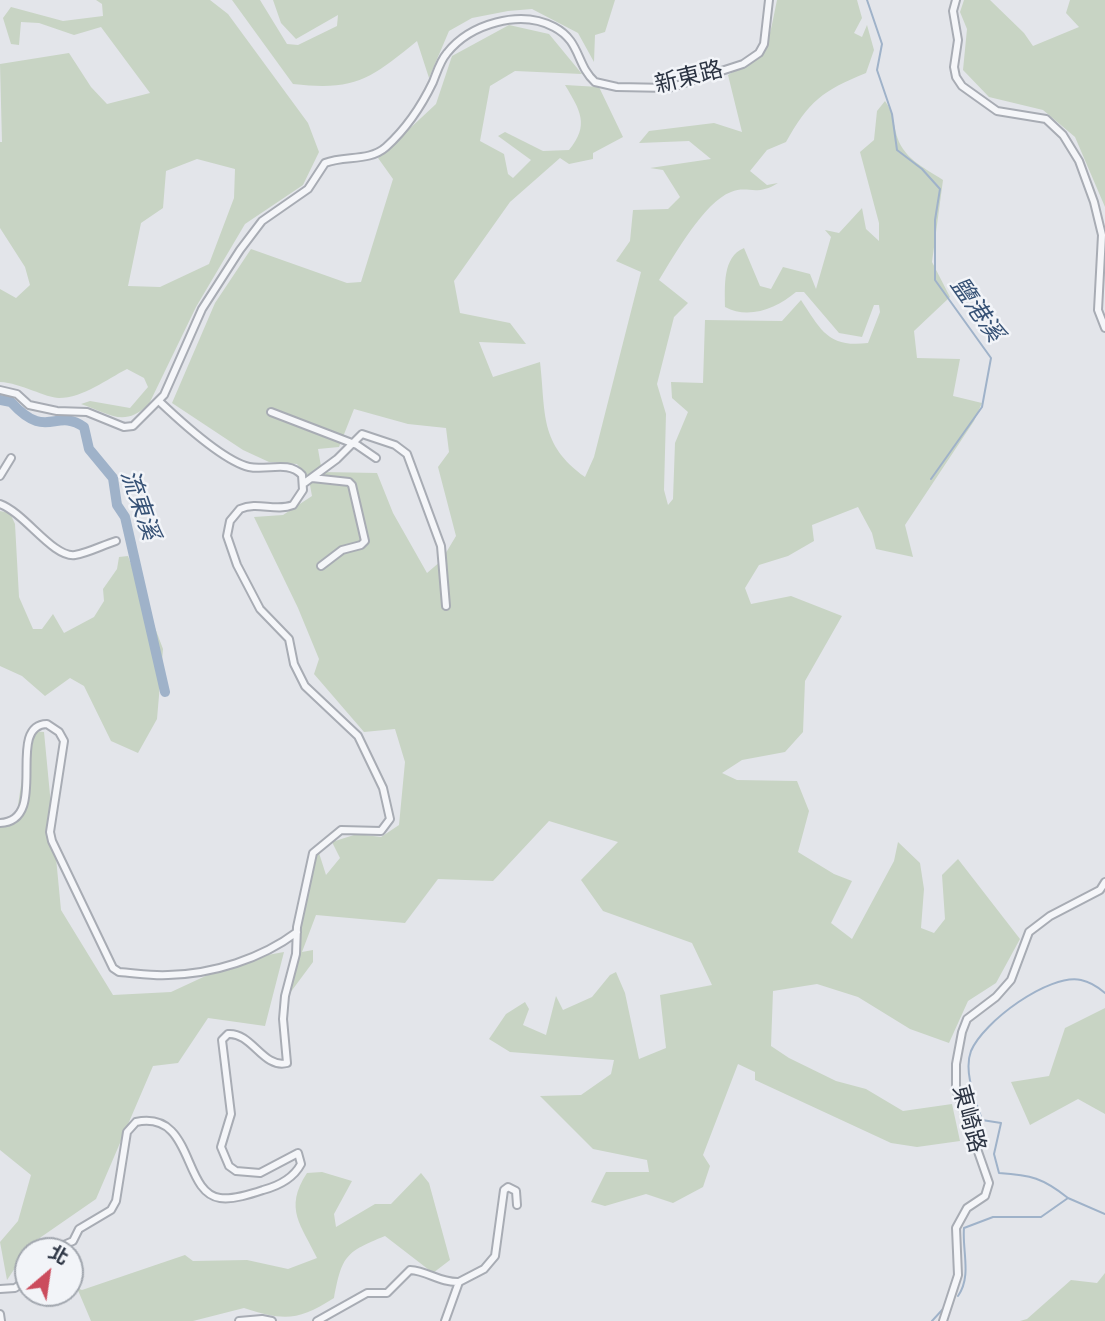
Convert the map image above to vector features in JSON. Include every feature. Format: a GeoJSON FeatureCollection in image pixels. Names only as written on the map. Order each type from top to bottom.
{"type":"FeatureCollection","features":[{"type":"Feature","properties":{"kind":"street","name":"新東路"},"geometry":{"type":"LineString","coordinates":[[160,402],[202,309],[262,221],[308,189],[325,163],[379,152],[412,120],[423,103],[446,53],[490,24],[521,19],[554,26],[571,40],[594,82],[659,89],[688,83],[752,59],[764,44],[769,0]]}},
{"type":"Feature","properties":{"kind":"street"},"geometry":{"type":"LineString","coordinates":[[956,0],[956,77],[978,99],[997,111],[1046,119],[1063,135],[1079,161],[1102,234],[1098,310],[1105,328]]}},
{"type":"Feature","properties":{"kind":"street"},"geometry":{"type":"LineString","coordinates":[[0,390],[17,394],[29,405],[57,411],[87,412],[124,427],[133,426],[160,402],[182,423],[239,463],[252,468],[292,468],[302,475],[303,484],[298,501],[286,507],[254,505],[240,509],[228,528],[228,543],[257,604],[289,639],[294,664],[305,686],[358,736],[378,775],[390,813],[388,824],[381,831],[341,830],[316,848],[307,871],[296,932],[296,953],[283,1014],[288,1061],[285,1065],[268,1060],[237,1034],[225,1036],[222,1040],[230,1114],[221,1147],[229,1166],[236,1171],[260,1173],[295,1153],[300,1156],[298,1169],[276,1186],[243,1195],[216,1197],[201,1183],[175,1133],[160,1122],[136,1122],[127,1132],[116,1201],[111,1210],[82,1227],[76,1237]]}},
{"type":"Feature","properties":{"kind":"street"},"geometry":{"type":"LineString","coordinates":[[271,412],[350,443],[376,457]]}},
{"type":"Feature","properties":{"kind":"street"},"geometry":{"type":"LineString","coordinates":[[303,484],[337,459],[350,443],[362,434],[395,445],[407,454],[441,547],[446,606]]}},
{"type":"Feature","properties":{"kind":"street"},"geometry":{"type":"LineString","coordinates":[[0,477],[11,458]]}},
{"type":"Feature","properties":{"kind":"street"},"geometry":{"type":"LineString","coordinates":[[312,478],[349,482],[352,485],[365,541],[361,545],[342,550],[321,566]]}},
{"type":"Feature","properties":{"kind":"street"},"geometry":{"type":"LineString","coordinates":[[0,504],[27,521],[61,554],[74,555],[116,541]]}},
{"type":"Feature","properties":{"kind":"street"},"geometry":{"type":"LineString","coordinates":[[0,823],[12,820],[23,807],[29,736],[37,726],[47,724],[59,732],[64,741],[50,832],[52,841],[113,968],[119,972],[168,975],[213,970],[272,948],[296,932]]}},
{"type":"Feature","properties":{"kind":"street","name":"東崎路"},"geometry":{"type":"LineString","coordinates":[[943,1321],[958,1275],[956,1228],[967,1208],[985,1196],[989,1184],[979,1162],[956,1089],[956,1064],[962,1032],[967,1019],[996,997],[1011,980],[1029,932],[1049,916],[1100,890],[1105,882]]}},
{"type":"Feature","properties":{"kind":"street"},"geometry":{"type":"LineString","coordinates":[[317,1321],[367,1293],[387,1293],[410,1270],[424,1272],[443,1282],[458,1282],[484,1269],[495,1256],[506,1188],[511,1186],[516,1191],[517,1205]]}},
{"type":"Feature","properties":{"kind":"street"},"geometry":{"type":"LineString","coordinates":[[445,1321],[458,1282]]}},
{"type":"Feature","properties":{"kind":"street"},"geometry":{"type":"LineString","coordinates":[[0,1314],[1,1321]]}},
{"type":"Feature","properties":{"kind":"street"},"geometry":{"type":"LineString","coordinates":[[239,1321],[262,1318],[272,1321]]}},
{"type":"Feature","properties":{"kind":"green space"},"geometry":{"type":"Polygon","coordinates":[[[96,0],[210,0],[228,14],[308,123],[319,152],[303,185],[245,224],[196,307],[149,404],[132,416],[124,417],[109,415],[81,404],[90,401],[130,408],[148,387],[144,378],[127,369],[77,395],[59,398],[0,382],[0,289],[16,298],[30,285],[25,267],[0,228],[0,64],[69,53],[91,87],[107,104],[150,93],[101,27],[74,35],[39,23],[21,22],[19,45],[11,44],[3,18],[11,7],[63,21],[103,16],[102,4],[96,0]],[[197,159],[166,171],[163,208],[141,223],[128,286],[160,287],[209,264],[234,198],[235,169],[197,159]]]}},
{"type":"Feature","properties":{"kind":"green space"},"geometry":{"type":"Polygon","coordinates":[[[232,0],[260,0],[287,44],[298,45],[337,26],[338,15],[296,39],[281,23],[273,0],[615,0],[605,32],[595,35],[594,62],[578,33],[532,9],[508,11],[472,18],[449,31],[429,78],[417,41],[387,65],[361,79],[332,86],[314,86],[293,84],[232,0]]]}},
{"type":"Feature","properties":{"kind":"green space"},"geometry":{"type":"Polygon","coordinates":[[[777,0],[857,0],[862,18],[854,33],[862,37],[867,25],[874,50],[866,73],[818,99],[802,116],[786,142],[767,150],[750,171],[767,185],[778,183],[764,189],[737,190],[721,198],[690,231],[659,280],[688,303],[674,317],[657,384],[666,414],[664,490],[668,505],[673,499],[675,443],[688,412],[672,398],[671,382],[703,383],[705,320],[782,321],[801,300],[820,328],[834,340],[854,344],[868,343],[880,312],[879,305],[874,305],[862,337],[839,333],[804,292],[796,292],[780,303],[762,310],[734,311],[725,307],[725,282],[728,265],[737,252],[744,248],[760,286],[771,289],[783,267],[810,274],[816,289],[831,237],[825,230],[839,233],[862,208],[866,229],[879,241],[879,223],[860,152],[874,140],[877,111],[885,101],[903,149],[914,161],[943,180],[932,262],[950,297],[914,331],[917,358],[960,359],[953,396],[982,403],[974,421],[905,525],[913,557],[876,549],[872,533],[858,507],[812,525],[814,541],[788,556],[759,565],[745,588],[751,604],[791,596],[842,616],[805,681],[803,732],[785,752],[742,760],[722,773],[737,780],[797,781],[809,811],[798,852],[834,874],[852,881],[831,923],[852,939],[894,861],[898,842],[920,863],[924,889],[921,928],[934,933],[945,919],[942,875],[958,859],[1020,939],[996,983],[968,1001],[949,1043],[910,1029],[858,997],[817,984],[773,991],[771,1046],[836,1081],[866,1089],[903,1111],[952,1104],[960,1141],[917,1147],[891,1143],[755,1080],[755,1072],[738,1064],[703,1155],[710,1166],[703,1187],[673,1203],[646,1194],[605,1206],[591,1202],[606,1172],[649,1172],[647,1160],[593,1149],[540,1096],[581,1095],[611,1074],[614,1060],[510,1052],[489,1039],[506,1014],[525,1002],[529,1009],[523,1025],[546,1035],[556,996],[563,1010],[592,997],[610,975],[616,972],[625,993],[639,1059],[666,1048],[660,995],[712,985],[692,943],[603,911],[581,880],[618,842],[549,821],[493,881],[438,879],[405,923],[316,915],[302,952],[313,950],[313,962],[287,997],[314,858],[319,853],[326,875],[340,858],[332,842],[357,834],[381,837],[399,825],[405,762],[395,729],[364,732],[314,674],[319,659],[298,608],[254,517],[283,515],[312,496],[309,480],[297,464],[269,462],[243,450],[172,403],[215,303],[251,249],[347,283],[361,282],[393,179],[378,158],[436,104],[452,56],[509,25],[549,34],[582,74],[515,71],[490,86],[480,141],[504,154],[508,174],[513,178],[531,160],[498,136],[505,132],[543,151],[569,150],[575,141],[581,125],[580,118],[565,85],[599,87],[623,137],[593,153],[593,159],[569,164],[560,158],[510,202],[454,281],[460,313],[510,323],[526,344],[479,342],[493,377],[540,362],[545,413],[552,440],[570,465],[585,477],[594,457],[641,272],[616,261],[630,241],[633,210],[668,209],[680,197],[663,170],[650,168],[711,159],[689,141],[639,143],[649,131],[714,123],[742,132],[728,75],[752,59],[765,46],[777,0]],[[354,409],[339,447],[318,449],[322,472],[377,473],[393,513],[427,573],[441,561],[456,536],[438,467],[449,452],[446,428],[408,424],[354,409]]]}},
{"type":"Feature","properties":{"kind":"green space"},"geometry":{"type":"Polygon","coordinates":[[[964,0],[990,0],[1024,33],[1033,46],[1079,27],[1066,13],[1070,0],[1105,0],[1105,207],[1075,137],[1043,110],[989,97],[963,70],[967,29],[960,12],[964,0]]]}},
{"type":"Feature","properties":{"kind":"green space"},"geometry":{"type":"Polygon","coordinates":[[[0,511],[10,513],[15,524],[19,597],[33,629],[42,629],[53,614],[64,633],[94,617],[104,601],[103,589],[117,569],[119,557],[128,556],[163,649],[157,719],[138,753],[111,741],[84,686],[70,678],[45,696],[22,676],[0,666],[0,511]]]}},
{"type":"Feature","properties":{"kind":"green space"},"geometry":{"type":"Polygon","coordinates":[[[29,731],[44,732],[61,910],[113,995],[171,992],[240,960],[284,952],[265,1026],[208,1018],[178,1063],[153,1066],[96,1199],[41,1237],[14,1237],[14,1270],[7,1280],[0,1242],[18,1221],[31,1175],[0,1150],[0,819],[16,819],[29,731]]]}},
{"type":"Feature","properties":{"kind":"green space"},"geometry":{"type":"Polygon","coordinates":[[[1105,1008],[1105,1114],[1078,1099],[1030,1125],[1011,1082],[1049,1076],[1065,1028],[1105,1008]]]}},
{"type":"Feature","properties":{"kind":"green space"},"geometry":{"type":"Polygon","coordinates":[[[322,1172],[352,1181],[334,1214],[336,1227],[375,1204],[391,1204],[421,1173],[429,1183],[450,1260],[433,1273],[385,1236],[362,1246],[348,1257],[340,1272],[334,1298],[300,1315],[281,1317],[244,1308],[193,1321],[91,1321],[84,1304],[84,1289],[185,1255],[193,1261],[247,1260],[288,1269],[317,1258],[297,1217],[296,1197],[307,1173],[322,1172]]]}},
{"type":"Feature","properties":{"kind":"green space"},"geometry":{"type":"Polygon","coordinates":[[[1105,1273],[1105,1321],[1020,1321],[1027,1319],[1071,1280],[1097,1283],[1105,1273]]]}},
{"type":"Feature","properties":{"kind":"waterway","name":"鹽港溪"},"geometry":{"type":"LineString","coordinates":[[867,0],[882,44],[877,70],[892,114],[897,150],[922,169],[940,189],[935,220],[935,280],[991,358],[982,407],[931,479]]}},
{"type":"Feature","properties":{"kind":"waterway","name":"流東溪"},"geometry":{"type":"LineString","coordinates":[[0,400],[11,402],[34,420],[65,420],[84,427],[89,449],[113,478],[117,505],[125,517],[165,692]]}},
{"type":"Feature","properties":{"kind":"waterway"},"geometry":{"type":"LineString","coordinates":[[958,1296],[966,1272],[964,1228],[993,1217],[1041,1217],[1068,1198],[1036,1179],[999,1173],[994,1154],[1001,1123],[982,1120],[969,1077],[971,1051],[978,1039],[1003,1014],[1018,1002],[1052,984],[1081,980],[1105,993]]}},
{"type":"Feature","properties":{"kind":"waterway"},"geometry":{"type":"LineString","coordinates":[[1068,1198],[1105,1214]]}},
{"type":"Feature","properties":{"kind":"waterway"},"geometry":{"type":"LineString","coordinates":[[932,1321],[943,1309]]}}]}
